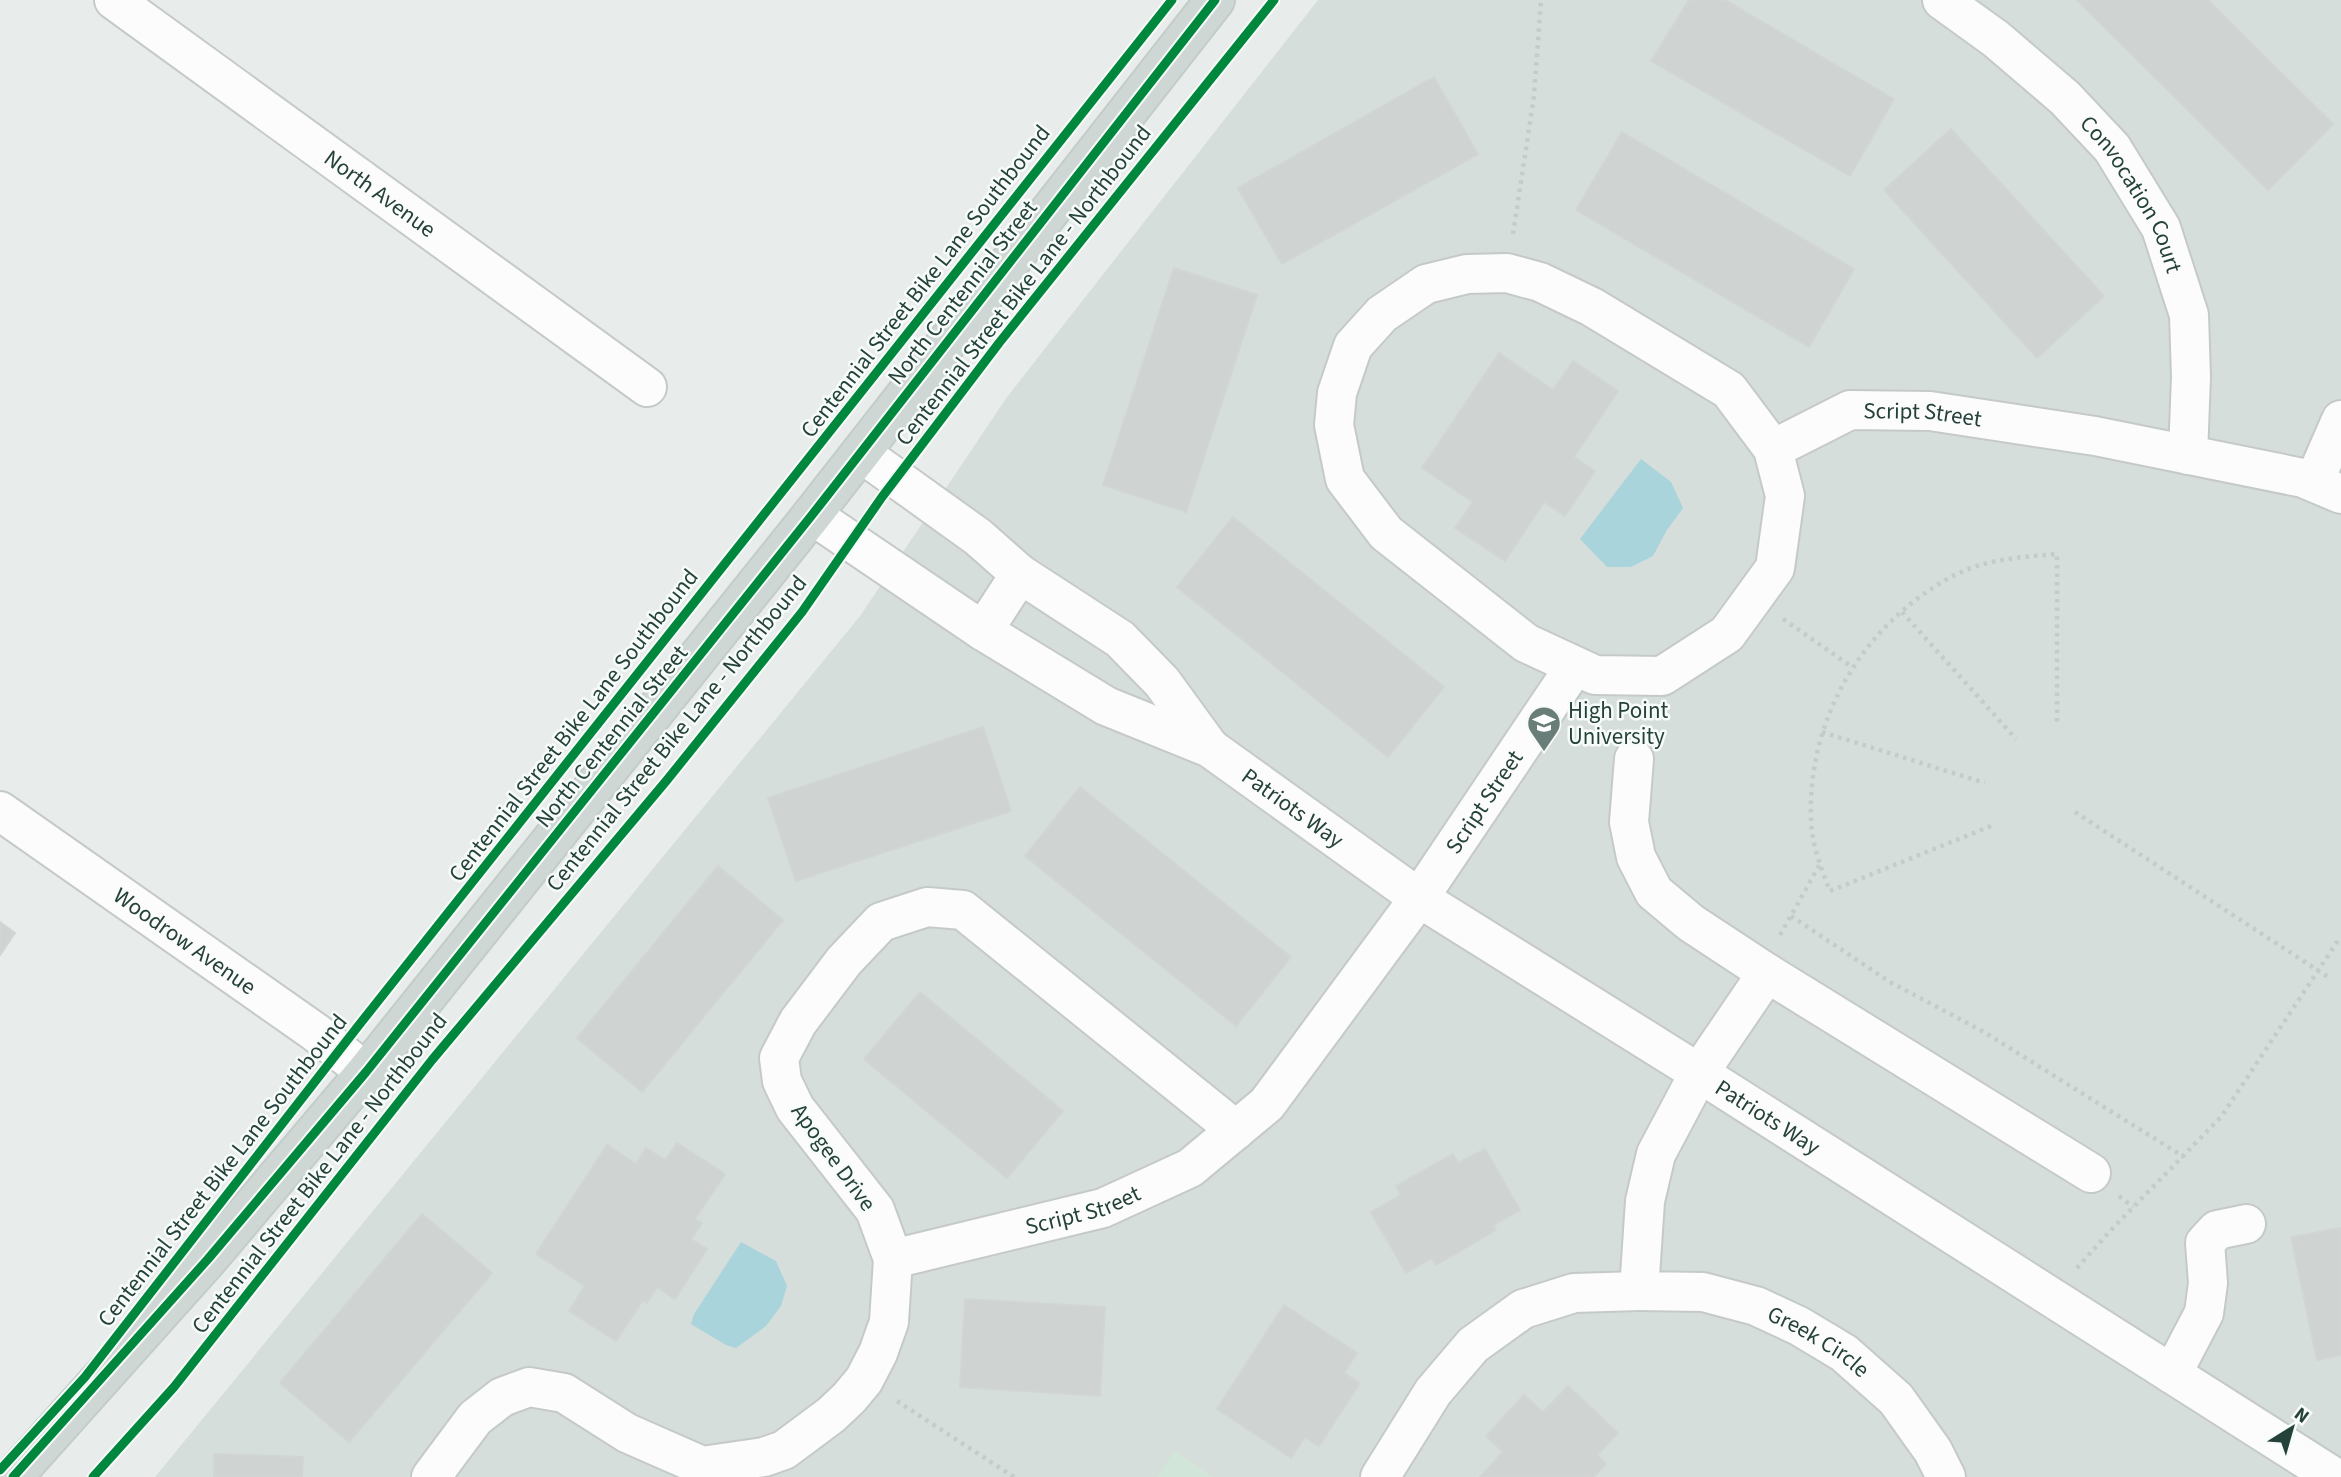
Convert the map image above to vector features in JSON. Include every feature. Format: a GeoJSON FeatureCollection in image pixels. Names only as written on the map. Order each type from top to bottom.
{"type":"FeatureCollection","features":[{"type":"Feature","properties":{"kind":"main road","name":"North Centennial Street"},"geometry":{"type":"LineString","coordinates":[[13,1477],[208,1259],[366,1072],[812,515],[1215,0]]}},
{"type":"Feature","properties":{"kind":"street","name":"North Avenue"},"geometry":{"type":"LineString","coordinates":[[114,0],[647,387]]}},
{"type":"Feature","properties":{"kind":"street","name":"Convocation Court"},"geometry":{"type":"LineString","coordinates":[[1942,0],[1996,39],[2075,108],[2112,148],[2161,228],[2189,315],[2191,377],[2188,455]]}},
{"type":"Feature","properties":{"kind":"street"},"geometry":{"type":"LineString","coordinates":[[1507,273],[1540,282],[1592,307],[1729,390],[1773,449],[1785,496],[1775,568],[1727,634],[1662,676],[1595,675],[1526,643],[1385,533],[1345,479],[1334,425],[1337,393],[1353,346],[1382,314],[1426,284],[1467,274],[1507,273]]}},
{"type":"Feature","properties":{"kind":"street","name":"Script Street"},"geometry":{"type":"LineString","coordinates":[[1773,449],[1850,410],[1930,411],[2095,436],[2303,478],[2327,488]]}},
{"type":"Feature","properties":{"kind":"street"},"geometry":{"type":"LineString","coordinates":[[2327,488],[2341,420]]}},
{"type":"Feature","properties":{"kind":"street","name":"Patriots Way"},"geometry":{"type":"LineString","coordinates":[[861,453],[978,537],[1020,574],[1120,639],[1162,682],[1210,748]]}},
{"type":"Feature","properties":{"kind":"street","name":"Patriots Way"},"geometry":{"type":"LineString","coordinates":[[812,515],[983,631],[1106,706],[1210,748],[1419,898],[2334,1477]]}},
{"type":"Feature","properties":{"kind":"street"},"geometry":{"type":"LineString","coordinates":[[983,631],[1020,574]]}},
{"type":"Feature","properties":{"kind":"street","name":"Script Street"},"geometry":{"type":"LineString","coordinates":[[893,1259],[1103,1208],[1190,1168],[1267,1104],[1419,898],[1575,666]]}},
{"type":"Feature","properties":{"kind":"street"},"geometry":{"type":"LineString","coordinates":[[1634,759],[1629,822],[1636,857],[1654,892],[1691,923],[1764,971],[2091,1173]]}},
{"type":"Feature","properties":{"kind":"street","name":"Woodrow Avenue"},"geometry":{"type":"LineString","coordinates":[[0,811],[315,1032],[366,1072]]}},
{"type":"Feature","properties":{"kind":"street","name":"Apogee Drive"},"geometry":{"type":"LineString","coordinates":[[431,1477],[475,1418],[502,1397],[529,1387],[564,1393],[628,1433],[702,1465],[767,1467],[831,1415],[864,1380],[878,1353],[889,1322],[893,1259],[875,1210],[795,1108],[782,1081],[779,1058],[798,1022],[844,961],[881,922],[927,907],[963,910],[1236,1130]]}},
{"type":"Feature","properties":{"kind":"street"},"geometry":{"type":"LineString","coordinates":[[1639,1291],[1646,1201],[1656,1154],[1699,1073],[1764,971]]}},
{"type":"Feature","properties":{"kind":"street"},"geometry":{"type":"LineString","coordinates":[[2172,1374],[2204,1313],[2208,1283],[2205,1243],[2217,1230],[2246,1224]]}},
{"type":"Feature","properties":{"kind":"street","name":"Greek Circle"},"geometry":{"type":"LineString","coordinates":[[1380,1477],[1433,1392],[1473,1345],[1523,1309],[1574,1293],[1639,1291],[1703,1292],[1756,1306],[1799,1326],[1844,1353],[1896,1399],[1933,1451],[1945,1477]]}},
{"type":"Feature","properties":{"kind":"path"},"geometry":{"type":"LineString","coordinates":[[1507,273],[1534,96],[1541,0]]}},
{"type":"Feature","properties":{"kind":"path"},"geometry":{"type":"LineString","coordinates":[[1991,825],[1829,891],[1816,855],[1811,821],[1813,768],[1822,732],[1852,667],[1880,632],[1908,606],[1955,575],[2003,559],[2057,554],[2057,724]]}},
{"type":"Feature","properties":{"kind":"path"},"geometry":{"type":"LineString","coordinates":[[1753,599],[1852,667]]}},
{"type":"Feature","properties":{"kind":"path"},"geometry":{"type":"LineString","coordinates":[[1902,612],[2016,738]]}},
{"type":"Feature","properties":{"kind":"path"},"geometry":{"type":"LineString","coordinates":[[1822,732],[1985,783]]}},
{"type":"Feature","properties":{"kind":"path"},"geometry":{"type":"LineString","coordinates":[[2075,812],[2328,977]]}},
{"type":"Feature","properties":{"kind":"path"},"geometry":{"type":"LineString","coordinates":[[1764,971],[1820,864]]}},
{"type":"Feature","properties":{"kind":"path"},"geometry":{"type":"LineString","coordinates":[[1791,916],[1890,982],[1984,1032],[2184,1157]]}},
{"type":"Feature","properties":{"kind":"path"},"geometry":{"type":"LineString","coordinates":[[2052,1297],[2111,1230],[2221,1118],[2339,939]]}},
{"type":"Feature","properties":{"kind":"path"},"geometry":{"type":"LineString","coordinates":[[864,1380],[1014,1477]]}},
{"type":"Feature","properties":{"kind":"shaded area","name":"High Point University"},"geometry":{"type":"Polygon","coordinates":[[[1318,0],[2341,0],[2341,1477],[155,1477],[860,616],[1007,397],[1318,0]]]}},
{"type":"Feature","properties":{"kind":"green space"},"geometry":{"type":"Polygon","coordinates":[[[1174,1451],[1213,1477],[1157,1477],[1174,1451]]]}},
{"type":"Feature","properties":{"kind":"water"},"geometry":{"type":"Polygon","coordinates":[[[1641,459],[1671,482],[1683,508],[1653,556],[1631,567],[1607,567],[1580,539],[1641,459]]]}},
{"type":"Feature","properties":{"kind":"water"},"geometry":{"type":"Polygon","coordinates":[[[741,1242],[776,1261],[787,1286],[781,1306],[766,1326],[736,1348],[691,1324],[694,1314],[741,1242]]]}},
{"type":"Feature","properties":{"kind":"building"},"geometry":{"type":"Polygon","coordinates":[[[1689,0],[1725,0],[1894,99],[1850,176],[1651,61],[1689,0]]]}},
{"type":"Feature","properties":{"kind":"building"},"geometry":{"type":"Polygon","coordinates":[[[2077,0],[2208,0],[2333,124],[2268,190],[2077,0]]]}},
{"type":"Feature","properties":{"kind":"building"},"geometry":{"type":"Polygon","coordinates":[[[1434,77],[1478,154],[1282,264],[1238,188],[1434,77]]]}},
{"type":"Feature","properties":{"kind":"building"},"geometry":{"type":"Polygon","coordinates":[[[1951,129],[2104,296],[2037,358],[1884,190],[1951,129]]]}},
{"type":"Feature","properties":{"kind":"building"},"geometry":{"type":"Polygon","coordinates":[[[1622,132],[1854,269],[1809,347],[1576,210],[1622,132]]]}},
{"type":"Feature","properties":{"kind":"building"},"geometry":{"type":"Polygon","coordinates":[[[1174,268],[1257,295],[1186,512],[1103,485],[1174,268]]]}},
{"type":"Feature","properties":{"kind":"building"},"geometry":{"type":"Polygon","coordinates":[[[1499,353],[1553,390],[1573,361],[1618,391],[1574,457],[1595,471],[1565,516],[1544,502],[1505,561],[1455,528],[1473,502],[1422,468],[1499,353]]]}},
{"type":"Feature","properties":{"kind":"building"},"geometry":{"type":"Polygon","coordinates":[[[1233,517],[1444,687],[1388,757],[1177,587],[1233,517]]]}},
{"type":"Feature","properties":{"kind":"building"},"geometry":{"type":"Polygon","coordinates":[[[983,727],[1011,811],[796,881],[768,798],[983,727]]]}},
{"type":"Feature","properties":{"kind":"building"},"geometry":{"type":"Polygon","coordinates":[[[1080,787],[1291,957],[1236,1026],[1025,856],[1080,787]]]}},
{"type":"Feature","properties":{"kind":"building"},"geometry":{"type":"Polygon","coordinates":[[[718,866],[783,920],[642,1092],[577,1038],[718,866]]]}},
{"type":"Feature","properties":{"kind":"building"},"geometry":{"type":"Polygon","coordinates":[[[0,922],[15,933],[0,955],[0,922]]]}},
{"type":"Feature","properties":{"kind":"building"},"geometry":{"type":"Polygon","coordinates":[[[920,992],[1063,1111],[1007,1178],[864,1059],[920,992]]]}},
{"type":"Feature","properties":{"kind":"building"},"geometry":{"type":"Polygon","coordinates":[[[677,1143],[725,1174],[695,1219],[702,1223],[691,1239],[707,1249],[675,1299],[657,1287],[647,1303],[643,1300],[616,1341],[569,1311],[585,1286],[536,1254],[607,1145],[636,1164],[646,1148],[666,1160],[677,1143]]]}},
{"type":"Feature","properties":{"kind":"building"},"geometry":{"type":"Polygon","coordinates":[[[1485,1149],[1520,1210],[1493,1225],[1496,1230],[1436,1265],[1432,1258],[1406,1273],[1371,1212],[1401,1195],[1396,1186],[1453,1154],[1458,1163],[1485,1149]]]}},
{"type":"Feature","properties":{"kind":"building"},"geometry":{"type":"Polygon","coordinates":[[[422,1214],[492,1273],[349,1442],[280,1383],[422,1214]]]}},
{"type":"Feature","properties":{"kind":"building"},"geometry":{"type":"Polygon","coordinates":[[[2341,1228],[2341,1355],[2317,1360],[2291,1237],[2341,1228]]]}},
{"type":"Feature","properties":{"kind":"building"},"geometry":{"type":"Polygon","coordinates":[[[965,1299],[1105,1307],[1100,1396],[960,1387],[965,1299]]]}},
{"type":"Feature","properties":{"kind":"building"},"geometry":{"type":"Polygon","coordinates":[[[1284,1305],[1357,1353],[1344,1373],[1360,1383],[1319,1446],[1305,1437],[1291,1458],[1217,1409],[1284,1305]]]}},
{"type":"Feature","properties":{"kind":"building"},"geometry":{"type":"Polygon","coordinates":[[[1568,1386],[1618,1433],[1597,1455],[1606,1464],[1594,1477],[1480,1477],[1503,1452],[1486,1436],[1524,1395],[1543,1412],[1568,1386]]]}},
{"type":"Feature","properties":{"kind":"building"},"geometry":{"type":"Polygon","coordinates":[[[214,1454],[303,1457],[302,1477],[214,1477],[214,1454]]]}},
{"type":"Feature","properties":{"kind":"cycle path","name":"Centennial Street Bike Lane Southbound"},"geometry":{"type":"LineString","coordinates":[[0,1470],[85,1377],[359,1025],[1172,0]]}},
{"type":"Feature","properties":{"kind":"cycle path","name":"Centennial Street Bike Lane - Northbound"},"geometry":{"type":"LineString","coordinates":[[13,1477],[208,1259],[366,1072],[812,515],[1215,0]]}},
{"type":"Feature","properties":{"kind":"cycle path","name":"Centennial Street Bike Lane - Northbound"},"geometry":{"type":"LineString","coordinates":[[93,1477],[174,1387],[432,1060],[667,780],[802,612],[882,497],[999,343],[1274,0]]}},
{"type":"Feature","properties":{"kind":"place","name":"High Point University"},"geometry":{"type":"Point","coordinates":[1544,753]}}]}
